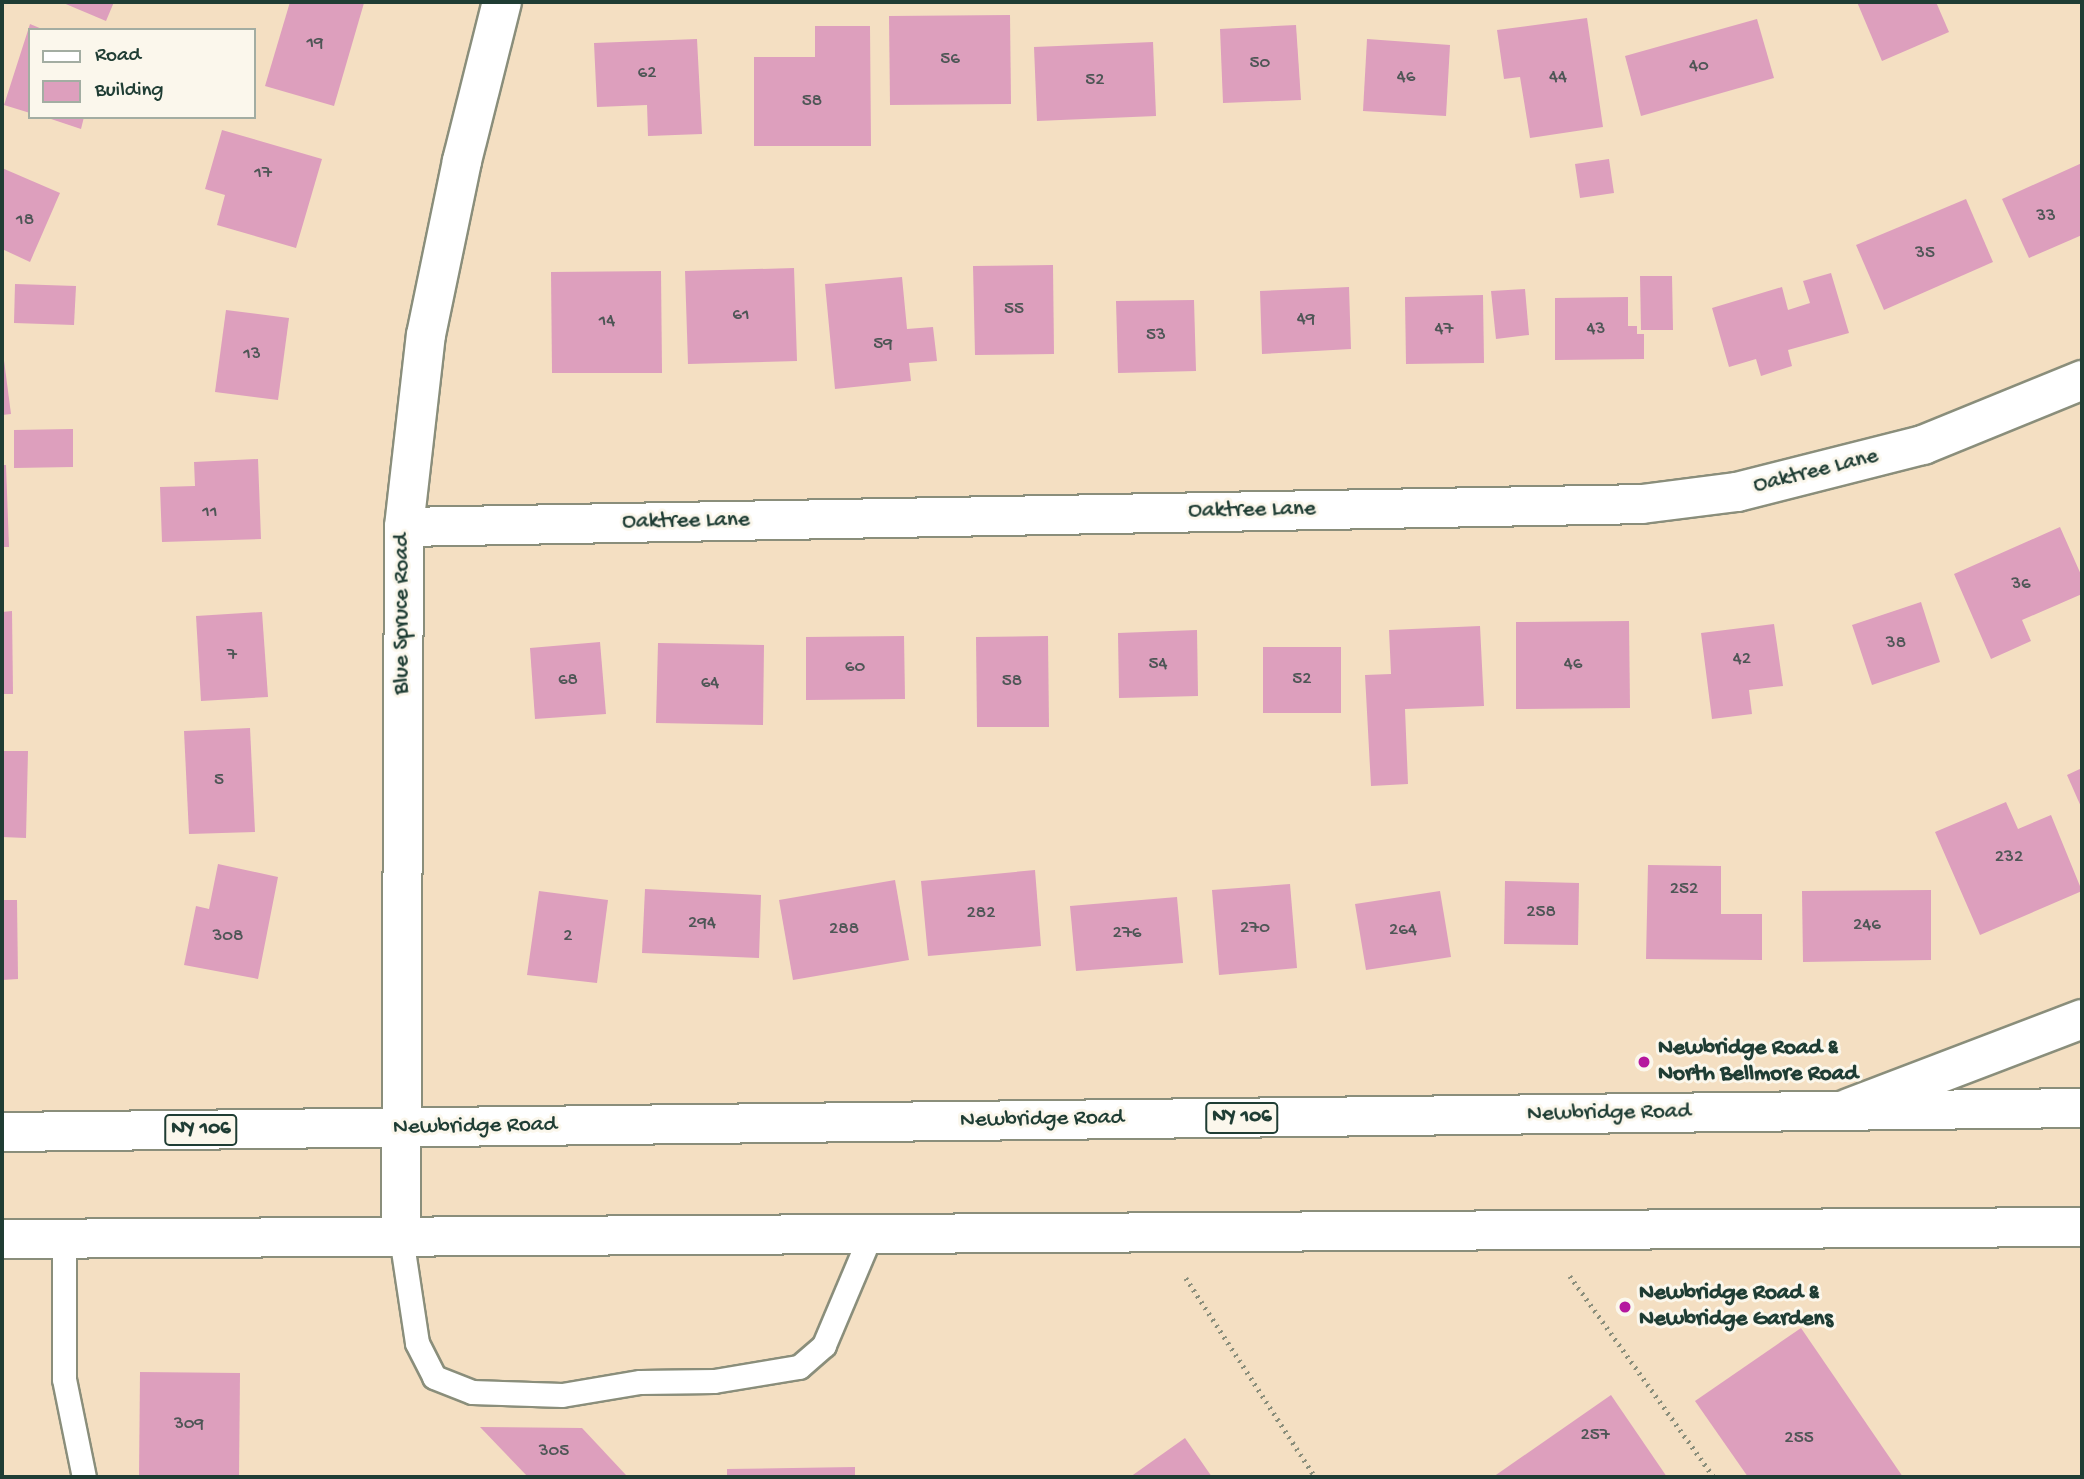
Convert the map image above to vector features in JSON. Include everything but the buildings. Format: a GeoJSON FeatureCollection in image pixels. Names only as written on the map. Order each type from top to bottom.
{"type":"FeatureCollection","features":[{"type":"Feature","properties":{"kind":"main road","name":"Blue Spruce Road"},"geometry":{"type":"LineString","coordinates":[[401,1237],[404,527],[426,335],[461,161],[502,2]]}},
{"type":"Feature","properties":{"kind":"main road","name":"Oaktree Lane"},"geometry":{"type":"LineString","coordinates":[[404,527],[1642,504],[1737,492],[1923,445],[2082,380]]}},
{"type":"Feature","properties":{"kind":"main road"},"geometry":{"type":"LineString","coordinates":[[1839,1111],[1987,1059],[2082,1019]]}},
{"type":"Feature","properties":{"kind":"main road","name":"Newbridge Road"},"geometry":{"type":"LineString","coordinates":[[2,1132],[2082,1108]]}},
{"type":"Feature","properties":{"kind":"main road"},"geometry":{"type":"LineString","coordinates":[[2,1239],[2082,1227]]}},
{"type":"Feature","properties":{"kind":"lane"},"geometry":{"type":"LineString","coordinates":[[401,1237],[417,1343],[434,1377],[472,1392],[562,1395],[640,1382],[713,1381],[799,1367],[824,1345],[871,1234]]}},
{"type":"Feature","properties":{"kind":"lane"},"geometry":{"type":"LineString","coordinates":[[64,1239],[64,1379],[84,1477]]}},
{"type":"Feature","properties":{"kind":"path"},"geometry":{"type":"LineString","coordinates":[[1537,1230],[1714,1477]]}},
{"type":"Feature","properties":{"kind":"path"},"geometry":{"type":"LineString","coordinates":[[1157,1232],[1315,1477]]}},
{"type":"Feature","properties":{"kind":"place","name":"Newbridge Road & North Bellmore Road"},"geometry":{"type":"Point","coordinates":[1644,1062]}},
{"type":"Feature","properties":{"kind":"place","name":"Newbridge Road & Newbridge Gardens"},"geometry":{"type":"Point","coordinates":[1625,1307]}}]}
